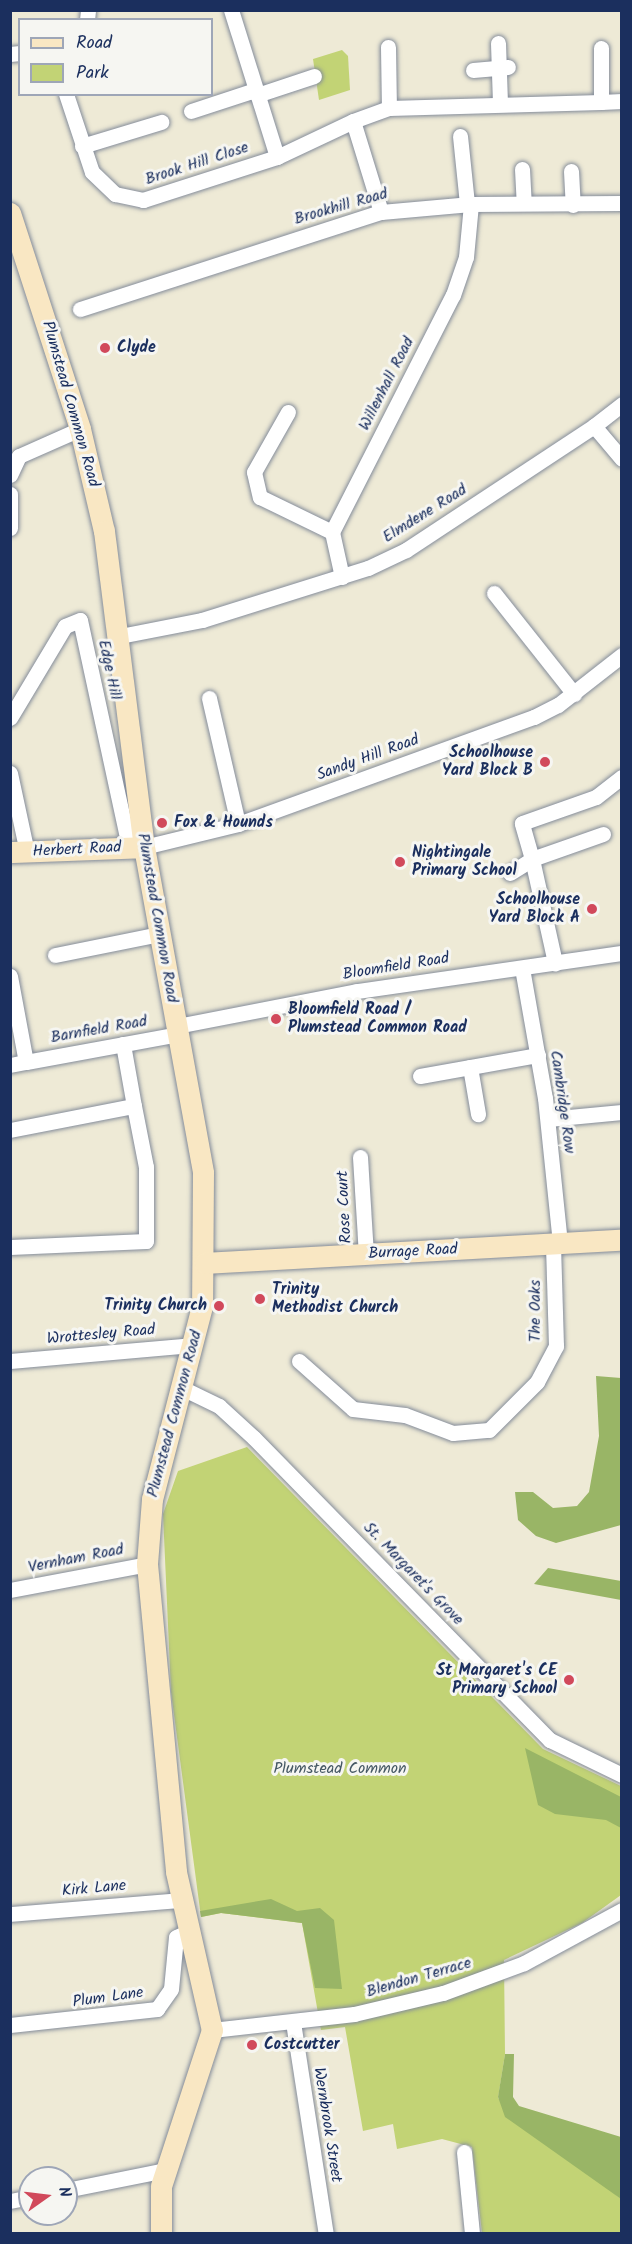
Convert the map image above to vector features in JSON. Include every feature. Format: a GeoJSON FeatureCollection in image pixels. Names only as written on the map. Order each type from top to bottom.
{"type":"FeatureCollection","features":[{"type":"Feature","properties":{"kind":"street","name":"Brook Hill Close"},"geometry":{"type":"LineString","coordinates":[[231,10],[277,157]]}},
{"type":"Feature","properties":{"kind":"street"},"geometry":{"type":"LineString","coordinates":[[498,43],[504,68],[500,104]]}},
{"type":"Feature","properties":{"kind":"street"},"geometry":{"type":"LineString","coordinates":[[388,47],[388,108]]}},
{"type":"Feature","properties":{"kind":"street"},"geometry":{"type":"LineString","coordinates":[[601,48],[601,102]]}},
{"type":"Feature","properties":{"kind":"street"},"geometry":{"type":"LineString","coordinates":[[473,70],[504,68]]}},
{"type":"Feature","properties":{"kind":"street"},"geometry":{"type":"LineString","coordinates":[[191,111],[315,76]]}},
{"type":"Feature","properties":{"kind":"street","name":"Brook Hill Close"},"geometry":{"type":"LineString","coordinates":[[67,96],[82,146],[102,184],[115,194],[143,200],[277,157],[353,121],[388,108],[621,101]]}},
{"type":"Feature","properties":{"kind":"street"},"geometry":{"type":"LineString","coordinates":[[353,121],[381,212]]}},
{"type":"Feature","properties":{"kind":"street"},"geometry":{"type":"LineString","coordinates":[[82,146],[161,122]]}},
{"type":"Feature","properties":{"kind":"street","name":"Willenhall Road"},"geometry":{"type":"LineString","coordinates":[[332,532],[453,295],[466,257],[469,204],[460,136]]}},
{"type":"Feature","properties":{"kind":"street"},"geometry":{"type":"LineString","coordinates":[[522,169],[524,203]]}},
{"type":"Feature","properties":{"kind":"street"},"geometry":{"type":"LineString","coordinates":[[571,171],[573,205]]}},
{"type":"Feature","properties":{"kind":"street","name":"Brookhill Road"},"geometry":{"type":"LineString","coordinates":[[80,309],[381,212],[469,204],[621,203]]}},
{"type":"Feature","properties":{"kind":"street","name":"Plumstead Common Road"},"geometry":{"type":"LineString","coordinates":[[11,218],[80,429],[120,636],[136,847],[159,934],[203,1173],[205,1263],[194,1345],[184,1389],[152,1499],[147,1564],[180,1900],[212,2030]]}},
{"type":"Feature","properties":{"kind":"street","name":"Elmdene Road"},"geometry":{"type":"LineString","coordinates":[[120,636],[202,620],[342,577],[406,550],[594,426],[621,404]]}},
{"type":"Feature","properties":{"kind":"street"},"geometry":{"type":"LineString","coordinates":[[288,412],[254,472],[260,497],[332,532],[342,577]]}},
{"type":"Feature","properties":{"kind":"street"},"geometry":{"type":"LineString","coordinates":[[594,426],[621,459]]}},
{"type":"Feature","properties":{"kind":"street"},"geometry":{"type":"LineString","coordinates":[[10,475],[19,456],[80,429]]}},
{"type":"Feature","properties":{"kind":"street"},"geometry":{"type":"LineString","coordinates":[[10,494],[10,528]]}},
{"type":"Feature","properties":{"kind":"street"},"geometry":{"type":"LineString","coordinates":[[494,593],[574,694]]}},
{"type":"Feature","properties":{"kind":"street","name":"Edge Hill"},"geometry":{"type":"LineString","coordinates":[[10,718],[65,626],[80,620],[123,822],[136,847]]}},
{"type":"Feature","properties":{"kind":"street","name":"Sandy Hill Road"},"geometry":{"type":"LineString","coordinates":[[136,847],[238,824],[534,717],[574,694],[621,655]]}},
{"type":"Feature","properties":{"kind":"street"},"geometry":{"type":"LineString","coordinates":[[209,698],[238,824]]}},
{"type":"Feature","properties":{"kind":"street"},"geometry":{"type":"LineString","coordinates":[[10,773],[19,852]]}},
{"type":"Feature","properties":{"kind":"street"},"geometry":{"type":"LineString","coordinates":[[555,963],[522,823],[596,797],[621,777]]}},
{"type":"Feature","properties":{"kind":"street"},"geometry":{"type":"LineString","coordinates":[[510,873],[532,859],[603,834]]}},
{"type":"Feature","properties":{"kind":"street","name":"Herbert Road"},"geometry":{"type":"LineString","coordinates":[[19,852],[136,847]]}},
{"type":"Feature","properties":{"kind":"street"},"geometry":{"type":"LineString","coordinates":[[55,956],[159,934]]}},
{"type":"Feature","properties":{"kind":"street","name":"Bloomfield Road"},"geometry":{"type":"LineString","coordinates":[[178,1030],[357,991],[621,953]]}},
{"type":"Feature","properties":{"kind":"street","name":"Cambridge Row"},"geometry":{"type":"LineString","coordinates":[[522,968],[548,1119],[557,1243]]}},
{"type":"Feature","properties":{"kind":"street","name":"Barnfield Road"},"geometry":{"type":"LineString","coordinates":[[10,976],[18,1063],[123,1044],[178,1030]]}},
{"type":"Feature","properties":{"kind":"street"},"geometry":{"type":"LineString","coordinates":[[10,1247],[146,1241],[146,1167],[123,1044]]}},
{"type":"Feature","properties":{"kind":"street"},"geometry":{"type":"LineString","coordinates":[[420,1076],[538,1055]]}},
{"type":"Feature","properties":{"kind":"street"},"geometry":{"type":"LineString","coordinates":[[470,1067],[478,1114]]}},
{"type":"Feature","properties":{"kind":"street"},"geometry":{"type":"LineString","coordinates":[[10,1130],[134,1106]]}},
{"type":"Feature","properties":{"kind":"street"},"geometry":{"type":"LineString","coordinates":[[548,1119],[621,1112]]}},
{"type":"Feature","properties":{"kind":"street","name":"Rose Court"},"geometry":{"type":"LineString","coordinates":[[360,1157],[366,1254]]}},
{"type":"Feature","properties":{"kind":"street","name":"Burrage Road"},"geometry":{"type":"LineString","coordinates":[[205,1263],[621,1240]]}},
{"type":"Feature","properties":{"kind":"street","name":"The Oaks"},"geometry":{"type":"LineString","coordinates":[[299,1361],[353,1409],[405,1414],[453,1433],[489,1430],[537,1382],[556,1346],[557,1243]]}},
{"type":"Feature","properties":{"kind":"street","name":"Wrottesley Road"},"geometry":{"type":"LineString","coordinates":[[10,1361],[194,1345]]}},
{"type":"Feature","properties":{"kind":"street","name":"St. Margaret's Grove"},"geometry":{"type":"LineString","coordinates":[[184,1389],[219,1406],[254,1438],[549,1740],[621,1775]]}},
{"type":"Feature","properties":{"kind":"street","name":"Vernham Road"},"geometry":{"type":"LineString","coordinates":[[10,1590],[147,1564]]}},
{"type":"Feature","properties":{"kind":"street","name":"Kirk Lane"},"geometry":{"type":"LineString","coordinates":[[10,1914],[180,1900]]}},
{"type":"Feature","properties":{"kind":"street","name":"Blendon Terrace"},"geometry":{"type":"LineString","coordinates":[[212,2030],[293,2022],[375,2010],[498,1974],[621,1910]]}},
{"type":"Feature","properties":{"kind":"street","name":"Plum Lane"},"geometry":{"type":"LineString","coordinates":[[10,2025],[157,2008],[171,1989],[176,1937],[187,1932]]}},
{"type":"Feature","properties":{"kind":"street","name":"Wernbrook Street"},"geometry":{"type":"LineString","coordinates":[[293,2022],[326,2234]]}},
{"type":"Feature","properties":{"kind":"street"},"geometry":{"type":"LineString","coordinates":[[161,2234],[158,2205],[165,2170],[212,2030]]}},
{"type":"Feature","properties":{"kind":"street"},"geometry":{"type":"LineString","coordinates":[[464,2152],[472,2234]]}},
{"type":"Feature","properties":{"kind":"street"},"geometry":{"type":"LineString","coordinates":[[78,2188],[165,2170]]}},
{"type":"Feature","properties":{"kind":"green space"},"geometry":{"type":"Polygon","coordinates":[[[342,50],[348,56],[350,90],[319,100],[313,59],[342,50]]]}},
{"type":"Feature","properties":{"kind":"green space"},"geometry":{"type":"Polygon","coordinates":[[[596,1376],[621,1378],[621,1525],[556,1543],[536,1536],[518,1520],[515,1492],[533,1492],[553,1508],[577,1506],[589,1492],[599,1436],[596,1376]]]}},
{"type":"Feature","properties":{"kind":"green space","name":"Plumstead Common"},"geometry":{"type":"Polygon","coordinates":[[[247,1447],[543,1749],[621,1786],[621,1895],[582,1923],[504,1960],[505,2054],[498,2098],[621,2199],[621,2233],[482,2233],[472,2147],[442,2139],[397,2149],[393,2124],[363,2131],[345,2027],[321,2030],[302,1923],[221,1913],[201,1917],[171,1692],[163,1514],[178,1471],[247,1447]]]}},
{"type":"Feature","properties":{"kind":"green space"},"geometry":{"type":"Polygon","coordinates":[[[548,1568],[621,1581],[621,1600],[534,1584],[548,1568]]]}},
{"type":"Feature","properties":{"kind":"green space"},"geometry":{"type":"Polygon","coordinates":[[[525,1748],[621,1797],[621,1828],[606,1820],[555,1814],[538,1805],[525,1748]]]}},
{"type":"Feature","properties":{"kind":"green space"},"geometry":{"type":"Polygon","coordinates":[[[271,1899],[297,1911],[320,1908],[334,1920],[342,1989],[315,1988],[302,1923],[221,1913],[201,1917],[200,1911],[271,1899]]]}},
{"type":"Feature","properties":{"kind":"green space"},"geometry":{"type":"Polygon","coordinates":[[[505,2054],[514,2054],[513,2097],[519,2106],[621,2137],[621,2199],[505,2117],[498,2097],[505,2054]]]}},
{"type":"Feature","properties":{"kind":"place","name":"Clyde"},"geometry":{"type":"Point","coordinates":[105,348]}},
{"type":"Feature","properties":{"kind":"place","name":"Schoolhouse Yard Block B"},"geometry":{"type":"Point","coordinates":[545,762]}},
{"type":"Feature","properties":{"kind":"place","name":"Fox & Hounds"},"geometry":{"type":"Point","coordinates":[162,823]}},
{"type":"Feature","properties":{"kind":"place","name":"Nightingale Primary School"},"geometry":{"type":"Point","coordinates":[400,862]}},
{"type":"Feature","properties":{"kind":"place","name":"Schoolhouse Yard Block A"},"geometry":{"type":"Point","coordinates":[592,909]}},
{"type":"Feature","properties":{"kind":"place","name":"Bloomfield Road / Plumstead Common Road"},"geometry":{"type":"Point","coordinates":[276,1019]}},
{"type":"Feature","properties":{"kind":"place","name":"Trinity Methodist Church"},"geometry":{"type":"Point","coordinates":[260,1299]}},
{"type":"Feature","properties":{"kind":"place","name":"Trinity Church"},"geometry":{"type":"Point","coordinates":[219,1306]}},
{"type":"Feature","properties":{"kind":"place","name":"St Margaret's CE Primary School"},"geometry":{"type":"Point","coordinates":[569,1680]}},
{"type":"Feature","properties":{"kind":"place","name":"Costcutter"},"geometry":{"type":"Point","coordinates":[252,2045]}}]}
